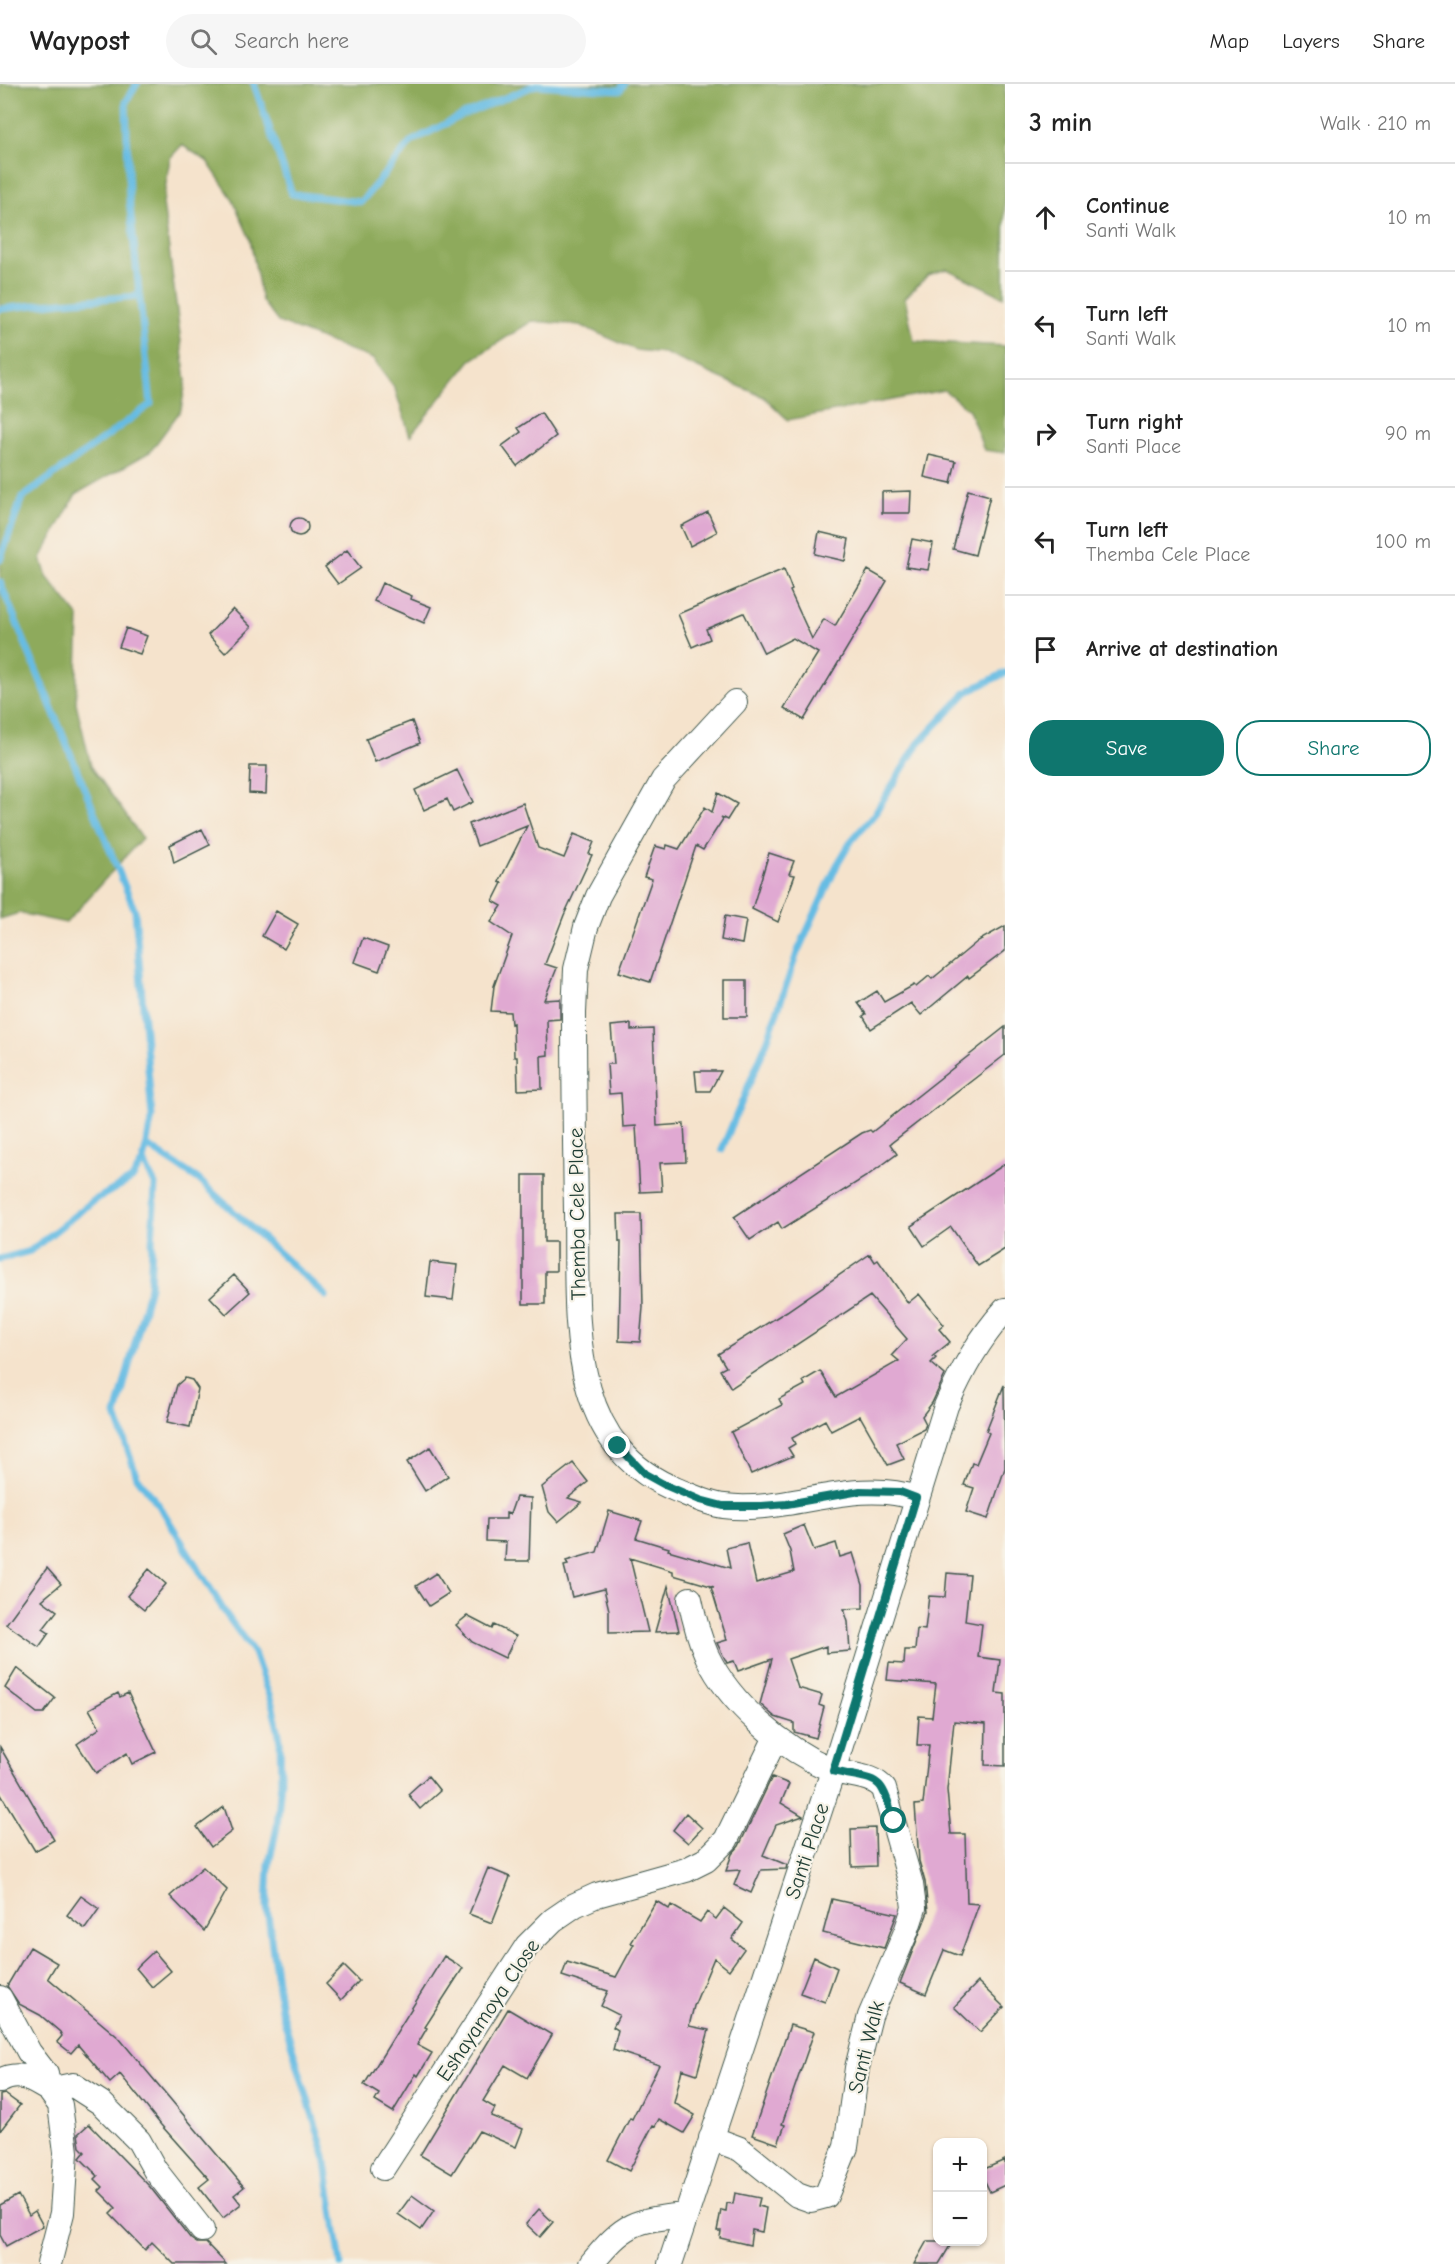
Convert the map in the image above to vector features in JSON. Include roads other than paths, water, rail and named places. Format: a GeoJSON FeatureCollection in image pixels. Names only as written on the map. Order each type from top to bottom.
{"type":"FeatureCollection","features":[{"type":"Feature","properties":{"kind":"street","name":"Themba Cele Place"},"geometry":{"type":"LineString","coordinates":[[735,702],[663,780],[598,896],[586,927],[576,969],[574,1013],[578,1303],[581,1361],[588,1391],[597,1415],[632,1462],[645,1474],[700,1500],[723,1506],[762,1506],[860,1491],[900,1492],[916,1498]]}},
{"type":"Feature","properties":{"kind":"street","name":"Santi Place"},"geometry":{"type":"LineString","coordinates":[[670,2264],[833,1771],[946,1406],[964,1366],[987,1330],[1005,1310]]}},
{"type":"Feature","properties":{"kind":"street"},"geometry":{"type":"LineString","coordinates":[[690,1599],[698,1634],[708,1658],[740,1703],[776,1737],[808,1759],[833,1771]]}},
{"type":"Feature","properties":{"kind":"street","name":"Eshayamoya Close"},"geometry":{"type":"LineString","coordinates":[[382,2168],[527,1946],[553,1920],[574,1905],[597,1894],[686,1870],[706,1860],[726,1840],[776,1737]]}},
{"type":"Feature","properties":{"kind":"street","name":"Santi Walk"},"geometry":{"type":"LineString","coordinates":[[711,2138],[740,2149],[796,2195],[811,2200],[826,2196],[846,2147],[857,2068],[870,2016],[914,1908],[911,1884],[884,1789],[878,1781],[833,1771]]}},
{"type":"Feature","properties":{"kind":"street"},"geometry":{"type":"LineString","coordinates":[[0,1998],[29,2052],[46,2074],[49,2090],[60,2105],[66,2152],[62,2213],[49,2264]]}},
{"type":"Feature","properties":{"kind":"street"},"geometry":{"type":"LineString","coordinates":[[0,2081],[10,2076],[22,2076],[49,2090],[73,2085],[101,2103],[139,2141],[155,2170],[202,2230]]}},
{"type":"Feature","properties":{"kind":"street"},"geometry":{"type":"LineString","coordinates":[[591,2264],[626,2227],[651,2218],[686,2215]]}},
{"type":"Feature","properties":{"kind":"waterway"},"geometry":{"type":"LineString","coordinates":[[0,560],[22,498],[151,404],[129,198],[126,102],[137,84]]}},
{"type":"Feature","properties":{"kind":"waterway"},"geometry":{"type":"LineString","coordinates":[[254,84],[292,194],[361,202],[412,141],[463,115],[536,85],[620,90],[624,84]]}},
{"type":"Feature","properties":{"kind":"waterway"},"geometry":{"type":"LineString","coordinates":[[0,309],[140,296]]}},
{"type":"Feature","properties":{"kind":"waterway"},"geometry":{"type":"LineString","coordinates":[[0,582],[135,911],[152,1117],[143,1161],[132,1179],[93,1201],[30,1251],[0,1259]]}},
{"type":"Feature","properties":{"kind":"waterway"},"geometry":{"type":"LineString","coordinates":[[722,1149],[768,1039],[797,953],[837,865],[852,840],[873,816],[918,744],[967,692],[1005,673]]}},
{"type":"Feature","properties":{"kind":"waterway"},"geometry":{"type":"LineString","coordinates":[[146,1145],[198,1179],[326,1296]]}},
{"type":"Feature","properties":{"kind":"waterway"},"geometry":{"type":"LineString","coordinates":[[143,1161],[155,1184],[150,1286],[116,1415],[137,1477],[161,1508],[226,1614],[254,1653],[273,1707],[280,1739],[281,1781],[277,1827],[269,1864],[267,1907],[281,2010],[325,2156],[341,2264]]}}]}
